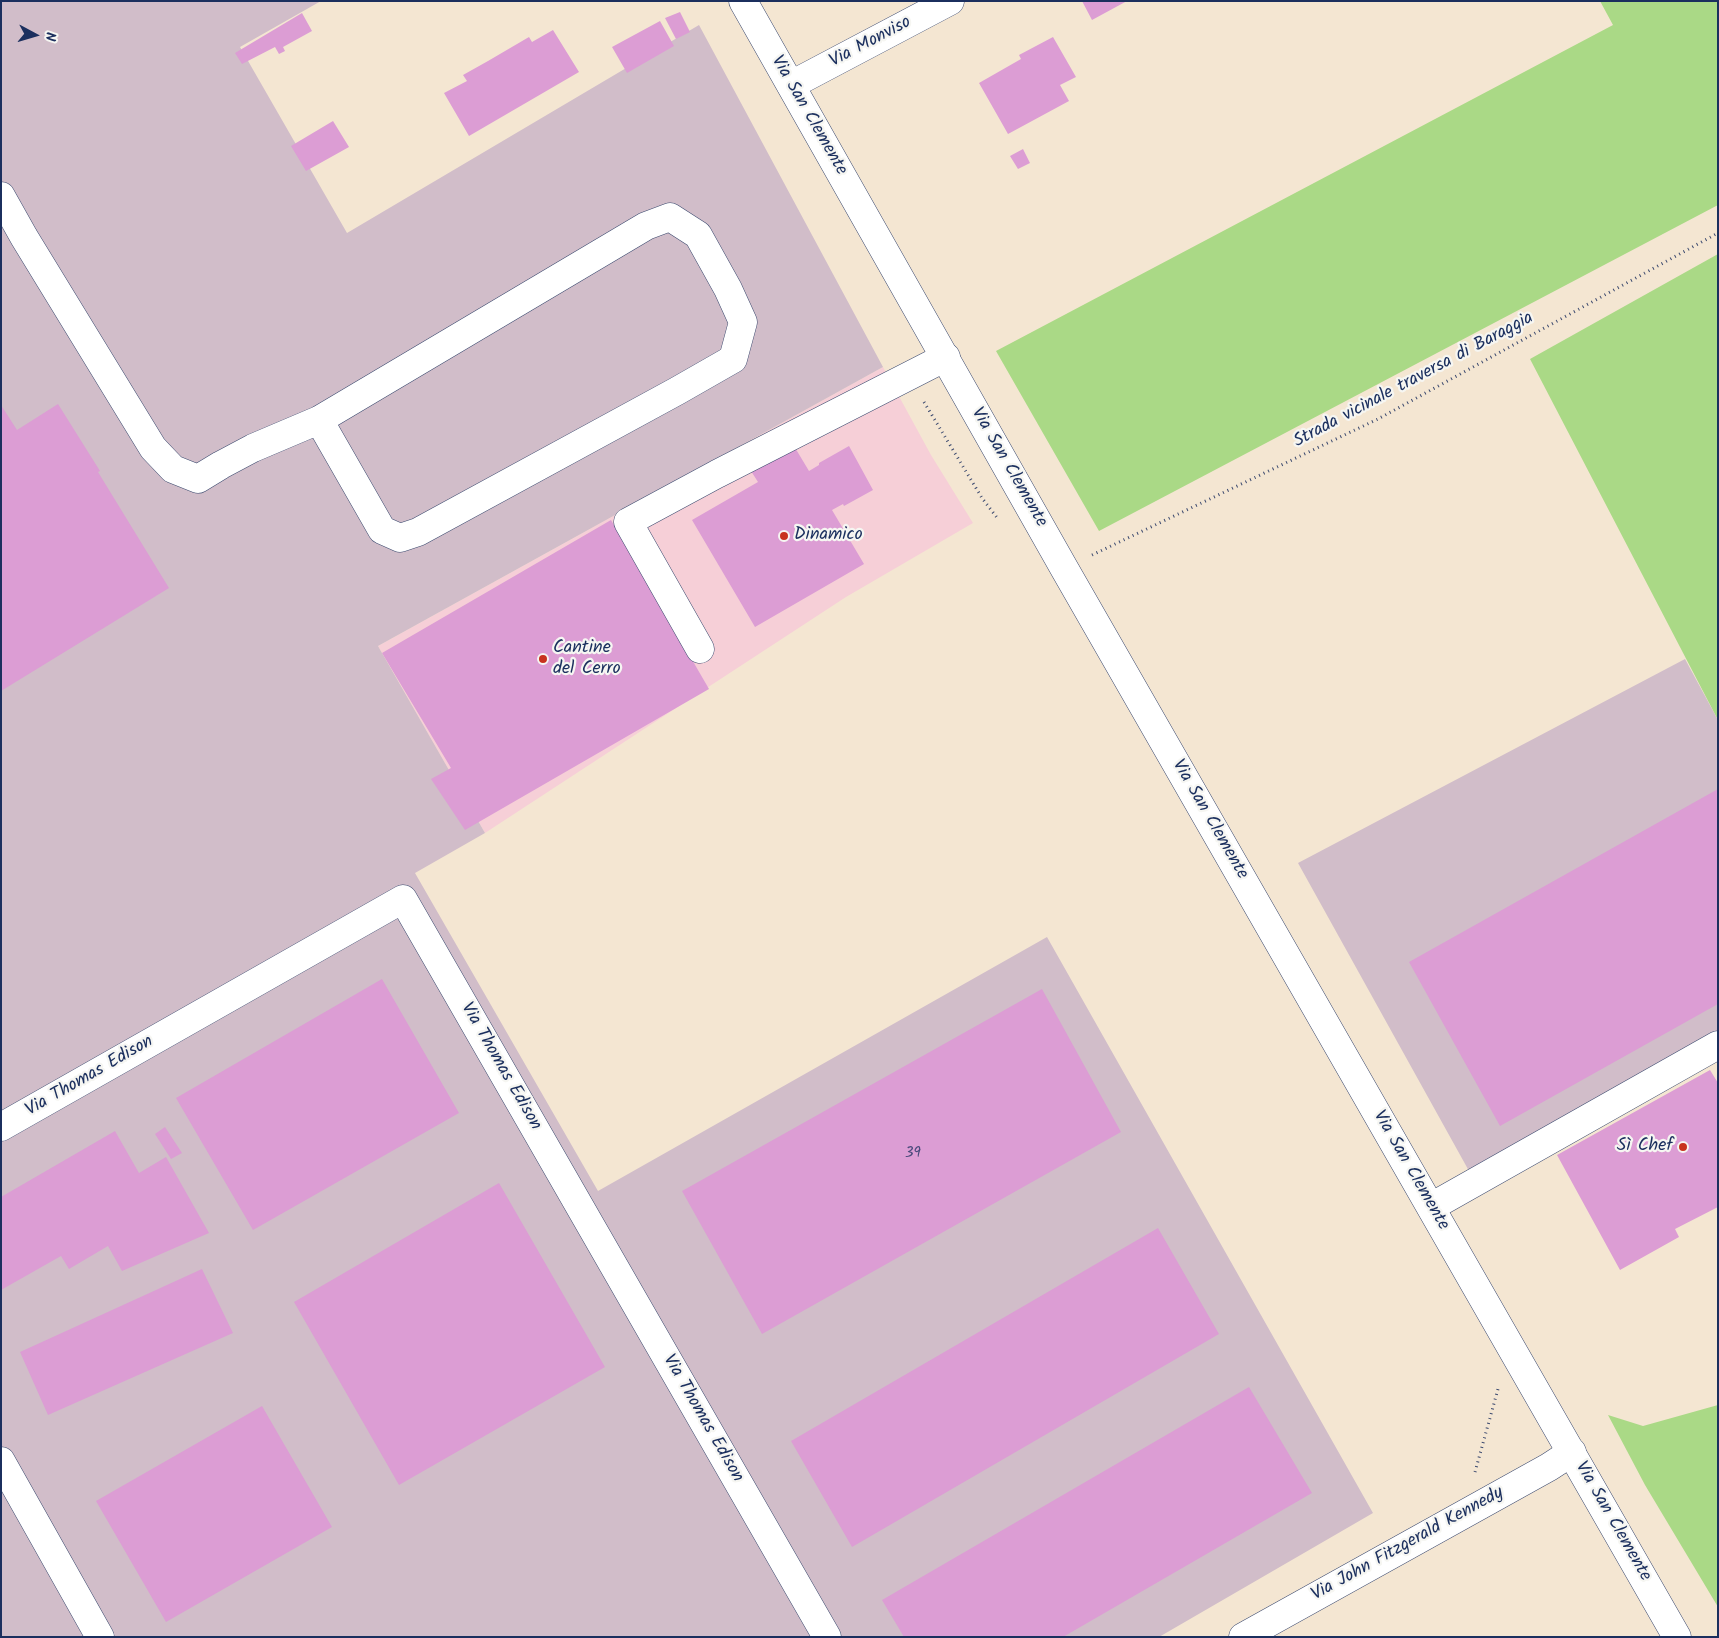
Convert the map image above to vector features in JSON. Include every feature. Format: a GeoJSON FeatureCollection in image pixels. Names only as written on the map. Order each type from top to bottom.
{"type":"FeatureCollection","features":[{"type":"Feature","properties":{"kind":"street","name":"Via San Clemente"},"geometry":{"type":"LineString","coordinates":[[743,1],[1064,568],[1677,1637]]}},
{"type":"Feature","properties":{"kind":"street","name":"Via Monviso"},"geometry":{"type":"LineString","coordinates":[[791,85],[950,1]]}},
{"type":"Feature","properties":{"kind":"street"},"geometry":{"type":"LineString","coordinates":[[1,196],[153,448],[173,468],[198,478],[253,448],[319,420],[646,226],[670,217],[698,235],[728,289],[742,322],[733,359],[677,392],[427,527],[400,538],[382,530],[319,420]]}},
{"type":"Feature","properties":{"kind":"street"},"geometry":{"type":"LineString","coordinates":[[700,649],[628,522],[726,469],[946,357]]}},
{"type":"Feature","properties":{"kind":"street","name":"Via Thomas Edison"},"geometry":{"type":"LineString","coordinates":[[1,1127],[403,899],[827,1637]]}},
{"type":"Feature","properties":{"kind":"street"},"geometry":{"type":"LineString","coordinates":[[1431,1207],[1718,1045]]}},
{"type":"Feature","properties":{"kind":"street","name":"Via John Fitzgerald Kennedy"},"geometry":{"type":"LineString","coordinates":[[1243,1637],[1549,1468],[1572,1452]]}},
{"type":"Feature","properties":{"kind":"street"},"geometry":{"type":"LineString","coordinates":[[1,1461],[100,1637]]}},
{"type":"Feature","properties":{"kind":"path","name":"Strada vicinale traversa di Baraggia"},"geometry":{"type":"LineString","coordinates":[[1064,568],[1378,419],[1718,233]]}},
{"type":"Feature","properties":{"kind":"shaded area"},"geometry":{"type":"Polygon","coordinates":[[[1,1],[321,1],[240,47],[347,233],[699,25],[883,367],[378,646],[485,833],[415,873],[598,1191],[1047,937],[1373,1513],[1159,1637],[1,1637],[1,1]]]}},
{"type":"Feature","properties":{"kind":"shaded area"},"geometry":{"type":"Polygon","coordinates":[[[883,367],[931,455],[973,523],[846,597],[485,833],[378,646],[883,367]]]}},
{"type":"Feature","properties":{"kind":"shaded area"},"geometry":{"type":"Polygon","coordinates":[[[1685,659],[1718,720],[1718,1032],[1469,1171],[1298,863],[1685,659]]]}},
{"type":"Feature","properties":{"kind":"green space"},"geometry":{"type":"Polygon","coordinates":[[[1600,1],[1718,1],[1718,205],[1099,531],[996,351],[1613,25],[1600,1]]]}},
{"type":"Feature","properties":{"kind":"green space"},"geometry":{"type":"Polygon","coordinates":[[[1718,254],[1718,720],[1530,359],[1718,254]]]}},
{"type":"Feature","properties":{"kind":"green space"},"geometry":{"type":"Polygon","coordinates":[[[1718,1405],[1718,1607],[1645,1485],[1608,1415],[1643,1426],[1718,1405]]]}},
{"type":"Feature","properties":{"kind":"building"},"geometry":{"type":"Polygon","coordinates":[[[1082,1],[1127,1],[1092,20],[1082,1]]]}},
{"type":"Feature","properties":{"kind":"building"},"geometry":{"type":"Polygon","coordinates":[[[680,12],[690,32],[676,39],[665,18],[680,12]]]}},
{"type":"Feature","properties":{"kind":"building"},"geometry":{"type":"Polygon","coordinates":[[[302,13],[312,31],[283,47],[285,51],[279,54],[275,47],[242,64],[235,53],[302,13]]]}},
{"type":"Feature","properties":{"kind":"building"},"geometry":{"type":"Polygon","coordinates":[[[660,21],[674,46],[627,73],[612,47],[660,21]]]}},
{"type":"Feature","properties":{"kind":"building"},"geometry":{"type":"Polygon","coordinates":[[[553,30],[579,72],[469,136],[444,93],[467,81],[463,75],[529,37],[532,42],[553,30]]]}},
{"type":"Feature","properties":{"kind":"building"},"geometry":{"type":"Polygon","coordinates":[[[1053,37],[1076,77],[1060,85],[1069,101],[1008,134],[979,83],[1021,59],[1019,55],[1053,37]]]}},
{"type":"Feature","properties":{"kind":"building"},"geometry":{"type":"Polygon","coordinates":[[[333,121],[349,147],[306,171],[291,146],[333,121]]]}},
{"type":"Feature","properties":{"kind":"building"},"geometry":{"type":"Polygon","coordinates":[[[1023,149],[1030,163],[1018,169],[1010,156],[1023,149]]]}},
{"type":"Feature","properties":{"kind":"building"},"geometry":{"type":"Polygon","coordinates":[[[58,404],[169,588],[1,691],[1,405],[17,430],[58,404]]]}},
{"type":"Feature","properties":{"kind":"building"},"geometry":{"type":"Polygon","coordinates":[[[794,446],[809,471],[849,446],[873,490],[844,506],[843,504],[832,510],[864,564],[755,627],[692,520],[758,482],[751,471],[794,446]]]}},
{"type":"Feature","properties":{"kind":"building"},"geometry":{"type":"Polygon","coordinates":[[[611,520],[709,689],[465,830],[431,779],[451,768],[382,653],[611,520]]]}},
{"type":"Feature","properties":{"kind":"building"},"geometry":{"type":"Polygon","coordinates":[[[1718,789],[1718,1004],[1500,1126],[1409,962],[1718,789]]]}},
{"type":"Feature","properties":{"kind":"building"},"geometry":{"type":"Polygon","coordinates":[[[382,979],[459,1113],[253,1230],[176,1098],[382,979]]]}},
{"type":"Feature","properties":{"kind":"building"},"geometry":{"type":"Polygon","coordinates":[[[1042,989],[1121,1132],[762,1334],[682,1191],[1042,989]]]}},
{"type":"Feature","properties":{"kind":"building"},"geometry":{"type":"Polygon","coordinates":[[[1710,1070],[1718,1083],[1718,1207],[1675,1229],[1679,1237],[1620,1270],[1557,1155],[1710,1070]]]}},
{"type":"Feature","properties":{"kind":"building"},"geometry":{"type":"Polygon","coordinates":[[[165,1127],[182,1153],[171,1159],[155,1134],[165,1127]]]}},
{"type":"Feature","properties":{"kind":"building"},"geometry":{"type":"Polygon","coordinates":[[[115,1131],[139,1173],[166,1157],[209,1233],[122,1271],[108,1246],[69,1269],[61,1256],[1,1290],[1,1197],[115,1131]]]}},
{"type":"Feature","properties":{"kind":"building"},"geometry":{"type":"Polygon","coordinates":[[[499,1183],[605,1367],[399,1485],[294,1302],[499,1183]]]}},
{"type":"Feature","properties":{"kind":"building"},"geometry":{"type":"Polygon","coordinates":[[[1158,1228],[1219,1334],[852,1547],[791,1441],[1158,1228]]]}},
{"type":"Feature","properties":{"kind":"building"},"geometry":{"type":"Polygon","coordinates":[[[202,1269],[233,1333],[48,1415],[20,1352],[202,1269]]]}},
{"type":"Feature","properties":{"kind":"building"},"geometry":{"type":"Polygon","coordinates":[[[1249,1387],[1312,1493],[1063,1637],[904,1637],[882,1600],[1249,1387]]]}},
{"type":"Feature","properties":{"kind":"building"},"geometry":{"type":"Polygon","coordinates":[[[262,1406],[332,1527],[166,1622],[96,1501],[262,1406]]]}},
{"type":"Feature","properties":{"kind":"place","name":"Dinamico"},"geometry":{"type":"Point","coordinates":[784,536]}},
{"type":"Feature","properties":{"kind":"place","name":"Cantine del Cerro"},"geometry":{"type":"Point","coordinates":[543,659]}},
{"type":"Feature","properties":{"kind":"place","name":"Sì Chef"},"geometry":{"type":"Point","coordinates":[1683,1147]}}]}
